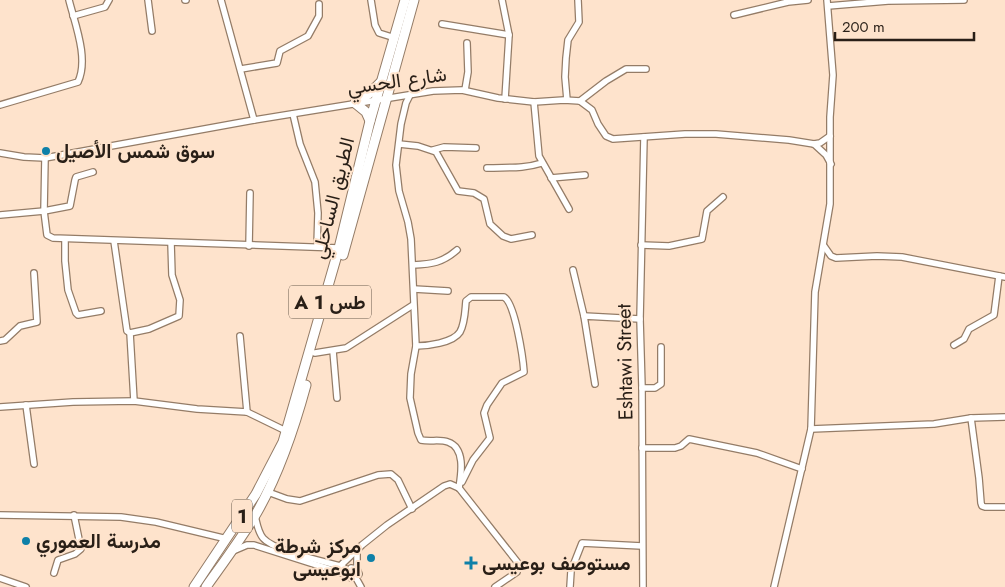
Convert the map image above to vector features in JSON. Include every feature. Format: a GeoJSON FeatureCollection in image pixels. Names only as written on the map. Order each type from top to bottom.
{"type":"FeatureCollection","features":[{"type":"Feature","properties":{"kind":"highway","name":"الطريق الساحلي"},"geometry":{"type":"LineString","coordinates":[[194,587],[256,494],[286,431],[339,248],[370,121],[405,0]]}},
{"type":"Feature","properties":{"kind":"highway","name":"الطريق الساحلي"},"geometry":{"type":"LineString","coordinates":[[206,587],[255,515],[268,492],[289,442],[414,0]]}},
{"type":"Feature","properties":{"kind":"highway"},"geometry":{"type":"LineString","coordinates":[[370,121],[366,112],[355,103],[370,93],[382,79]]}},
{"type":"Feature","properties":{"kind":"street"},"geometry":{"type":"LineString","coordinates":[[0,105],[78,82],[81,63],[80,43],[70,0]]}},
{"type":"Feature","properties":{"kind":"street"},"geometry":{"type":"LineString","coordinates":[[73,16],[105,7],[109,0]]}},
{"type":"Feature","properties":{"kind":"street"},"geometry":{"type":"LineString","coordinates":[[148,0],[152,31]]}},
{"type":"Feature","properties":{"kind":"street"},"geometry":{"type":"LineString","coordinates":[[221,0],[254,120]]}},
{"type":"Feature","properties":{"kind":"street"},"geometry":{"type":"LineString","coordinates":[[371,0],[375,26],[379,33],[395,38]]}},
{"type":"Feature","properties":{"kind":"street"},"geometry":{"type":"LineString","coordinates":[[502,0],[509,35],[506,99]]}},
{"type":"Feature","properties":{"kind":"street"},"geometry":{"type":"LineString","coordinates":[[567,100],[566,58],[568,40],[579,22],[578,0]]}},
{"type":"Feature","properties":{"kind":"street"},"geometry":{"type":"LineString","coordinates":[[734,15],[788,2],[808,0]]}},
{"type":"Feature","properties":{"kind":"street"},"geometry":{"type":"LineString","coordinates":[[774,587],[811,429],[815,292],[830,204],[830,136],[833,74],[827,3],[964,0]]}},
{"type":"Feature","properties":{"kind":"street"},"geometry":{"type":"LineString","coordinates":[[241,69],[277,63],[280,51],[308,36],[319,16],[319,4]]}},
{"type":"Feature","properties":{"kind":"street"},"geometry":{"type":"LineString","coordinates":[[442,24],[509,35]]}},
{"type":"Feature","properties":{"kind":"street"},"geometry":{"type":"LineString","coordinates":[[465,90],[468,72],[468,43]]}},
{"type":"Feature","properties":{"kind":"street"},"geometry":{"type":"LineString","coordinates":[[646,69],[629,68],[622,71],[580,101],[592,110],[606,136],[620,139],[685,134],[716,134],[781,139],[814,144],[820,143],[830,136]]}},
{"type":"Feature","properties":{"kind":"street","name":"شارع الحسي"},"geometry":{"type":"LineString","coordinates":[[0,153],[45,158],[254,120],[449,89],[534,102],[580,101]]}},
{"type":"Feature","properties":{"kind":"street"},"geometry":{"type":"LineString","coordinates":[[410,95],[404,109],[396,165],[398,192],[408,222],[413,265],[416,346],[410,398],[421,440],[450,442],[455,446],[460,456],[462,472],[459,488]]}},
{"type":"Feature","properties":{"kind":"street"},"geometry":{"type":"LineString","coordinates":[[534,102],[536,141],[539,156],[569,209]]}},
{"type":"Feature","properties":{"kind":"street"},"geometry":{"type":"LineString","coordinates":[[294,114],[300,144],[315,182],[318,213],[317,246]]}},
{"type":"Feature","properties":{"kind":"street","name":"Eshtawi Street"},"geometry":{"type":"LineString","coordinates":[[643,587],[640,319],[644,137]]}},
{"type":"Feature","properties":{"kind":"street"},"geometry":{"type":"LineString","coordinates":[[399,144],[433,150],[444,147],[476,148]]}},
{"type":"Feature","properties":{"kind":"street"},"geometry":{"type":"LineString","coordinates":[[814,144],[826,154],[830,164]]}},
{"type":"Feature","properties":{"kind":"street"},"geometry":{"type":"LineString","coordinates":[[433,150],[440,156],[458,191],[474,192],[484,199],[490,224],[503,236],[512,238],[532,235]]}},
{"type":"Feature","properties":{"kind":"street"},"geometry":{"type":"LineString","coordinates":[[45,158],[44,211],[48,236],[53,238],[65,240],[339,248]]}},
{"type":"Feature","properties":{"kind":"street"},"geometry":{"type":"LineString","coordinates":[[486,168],[529,167],[542,163]]}},
{"type":"Feature","properties":{"kind":"street"},"geometry":{"type":"LineString","coordinates":[[0,215],[44,211],[70,206],[76,177],[93,172]]}},
{"type":"Feature","properties":{"kind":"street"},"geometry":{"type":"LineString","coordinates":[[552,178],[585,175]]}},
{"type":"Feature","properties":{"kind":"street"},"geometry":{"type":"LineString","coordinates":[[249,246],[250,192]]}},
{"type":"Feature","properties":{"kind":"street"},"geometry":{"type":"LineString","coordinates":[[641,245],[669,246],[702,239],[707,211],[723,197]]}},
{"type":"Feature","properties":{"kind":"street"},"geometry":{"type":"LineString","coordinates":[[65,240],[68,290],[76,313],[101,311]]}},
{"type":"Feature","properties":{"kind":"street"},"geometry":{"type":"LineString","coordinates":[[114,241],[127,331],[130,333],[134,401]]}},
{"type":"Feature","properties":{"kind":"street"},"geometry":{"type":"LineString","coordinates":[[130,333],[149,329],[179,316],[180,300],[172,274],[171,243]]}},
{"type":"Feature","properties":{"kind":"street"},"geometry":{"type":"LineString","coordinates":[[824,246],[831,256],[836,258],[902,257],[1002,277],[994,315],[969,328],[964,339],[954,345]]}},
{"type":"Feature","properties":{"kind":"street"},"geometry":{"type":"LineString","coordinates":[[413,265],[430,264],[447,259],[457,250]]}},
{"type":"Feature","properties":{"kind":"street"},"geometry":{"type":"LineString","coordinates":[[573,270],[584,316],[595,384]]}},
{"type":"Feature","properties":{"kind":"street"},"geometry":{"type":"LineString","coordinates":[[0,341],[5,340],[20,326],[37,322],[34,273]]}},
{"type":"Feature","properties":{"kind":"street"},"geometry":{"type":"LineString","coordinates":[[414,289],[448,291]]}},
{"type":"Feature","properties":{"kind":"street"},"geometry":{"type":"LineString","coordinates":[[416,346],[435,344],[454,338],[459,334],[465,314],[466,301],[471,297],[504,297],[508,299],[519,336],[524,372],[502,383],[487,405],[484,414],[490,438],[473,460],[459,488]]}},
{"type":"Feature","properties":{"kind":"street"},"geometry":{"type":"LineString","coordinates":[[315,353],[346,348],[413,305]]}},
{"type":"Feature","properties":{"kind":"street"},"geometry":{"type":"LineString","coordinates":[[584,316],[640,319]]}},
{"type":"Feature","properties":{"kind":"street"},"geometry":{"type":"LineString","coordinates":[[240,336],[247,412]]}},
{"type":"Feature","properties":{"kind":"street"},"geometry":{"type":"LineString","coordinates":[[642,388],[655,388],[661,384],[660,347]]}},
{"type":"Feature","properties":{"kind":"street"},"geometry":{"type":"LineString","coordinates":[[333,351],[337,398]]}},
{"type":"Feature","properties":{"kind":"street"},"geometry":{"type":"LineString","coordinates":[[0,408],[73,402],[134,401],[197,409],[247,412],[286,431]]}},
{"type":"Feature","properties":{"kind":"street"},"geometry":{"type":"LineString","coordinates":[[26,405],[34,464]]}},
{"type":"Feature","properties":{"kind":"street"},"geometry":{"type":"LineString","coordinates":[[811,429],[927,424],[971,418],[1005,417]]}},
{"type":"Feature","properties":{"kind":"street"},"geometry":{"type":"LineString","coordinates":[[971,418],[982,506],[1005,508]]}},
{"type":"Feature","properties":{"kind":"street"},"geometry":{"type":"LineString","coordinates":[[642,448],[675,448],[681,446],[689,439],[758,453],[802,469]]}},
{"type":"Feature","properties":{"kind":"street"},"geometry":{"type":"LineString","coordinates":[[268,492],[287,500],[300,501],[378,475],[391,474],[398,480],[412,509]]}},
{"type":"Feature","properties":{"kind":"street"},"geometry":{"type":"LineString","coordinates":[[340,566],[387,525],[444,486],[450,484],[459,488],[518,563],[517,572],[495,587]]}},
{"type":"Feature","properties":{"kind":"street"},"geometry":{"type":"LineString","coordinates":[[0,515],[121,517],[156,522],[227,539]]}},
{"type":"Feature","properties":{"kind":"street"},"geometry":{"type":"LineString","coordinates":[[54,573],[58,560],[75,554],[81,549],[74,515]]}},
{"type":"Feature","properties":{"kind":"street"},"geometry":{"type":"LineString","coordinates":[[255,515],[259,531],[268,542],[283,549],[351,571]]}},
{"type":"Feature","properties":{"kind":"street"},"geometry":{"type":"LineString","coordinates":[[570,587],[571,571],[582,543],[642,546]]}},
{"type":"Feature","properties":{"kind":"street"},"geometry":{"type":"LineString","coordinates":[[231,551],[247,545],[254,545],[351,571]]}},
{"type":"Feature","properties":{"kind":"street"},"geometry":{"type":"LineString","coordinates":[[351,571],[357,550]]}},
{"type":"Feature","properties":{"kind":"street"},"geometry":{"type":"LineString","coordinates":[[348,559],[351,578],[356,578],[361,587]]}},
{"type":"Feature","properties":{"kind":"street"},"geometry":{"type":"LineString","coordinates":[[0,578],[26,587]]}},
{"type":"Feature","properties":{"kind":"place","name":"سوق شمس الأصيل"},"geometry":{"type":"Point","coordinates":[46,151]}},
{"type":"Feature","properties":{"kind":"place","name":"مدرسة العموري"},"geometry":{"type":"Point","coordinates":[26,541]}},
{"type":"Feature","properties":{"kind":"place","name":"مركز شرطة ابوعيسى"},"geometry":{"type":"Point","coordinates":[371,558]}},
{"type":"Feature","properties":{"kind":"place","name":"مستوصف بوعيسى"},"geometry":{"type":"Point","coordinates":[471,563]}}]}
